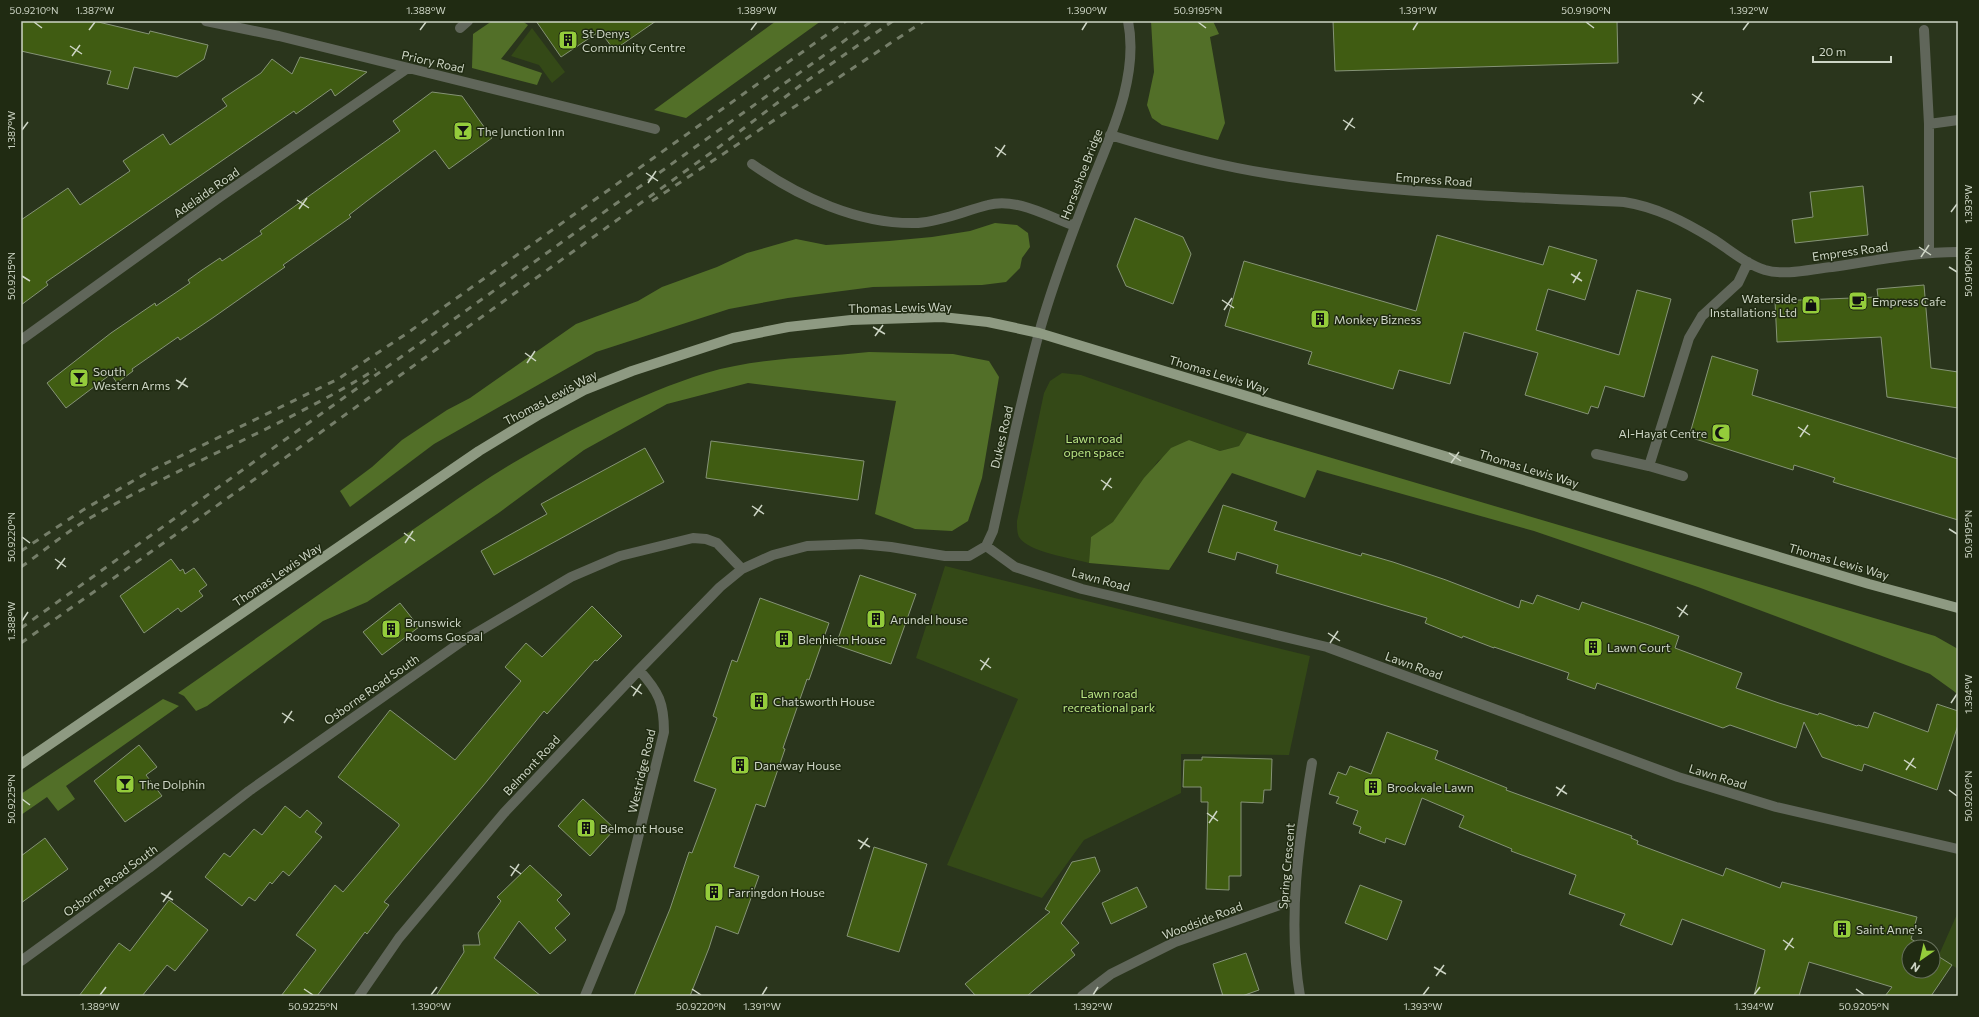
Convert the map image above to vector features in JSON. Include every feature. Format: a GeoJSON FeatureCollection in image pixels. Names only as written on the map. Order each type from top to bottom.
{"type":"FeatureCollection","features":[{"type":"Feature","properties":{"kind":"main road","name":"Thomas Lewis Way"},"geometry":{"type":"LineString","coordinates":[[21,764],[479,451],[540,414],[584,390],[632,371],[719,342],[788,327],[851,320],[942,317],[988,322],[1039,333],[1594,502],[1862,582],[1958,608]]}},
{"type":"Feature","properties":{"kind":"street","name":"Priory Road"},"geometry":{"type":"LineString","coordinates":[[206,21],[279,36],[654,129]]}},
{"type":"Feature","properties":{"kind":"street"},"geometry":{"type":"LineString","coordinates":[[460,28],[468,21]]}},
{"type":"Feature","properties":{"kind":"street","name":"Horseshoe Bridge"},"geometry":{"type":"LineString","coordinates":[[1039,333],[1075,226],[1122,100],[1130,59],[1131,34],[1128,21]]}},
{"type":"Feature","properties":{"kind":"street"},"geometry":{"type":"LineString","coordinates":[[1924,30],[1929,124],[1929,253]]}},
{"type":"Feature","properties":{"kind":"street","name":"Adelaide Road"},"geometry":{"type":"LineString","coordinates":[[21,340],[220,197],[408,68]]}},
{"type":"Feature","properties":{"kind":"street"},"geometry":{"type":"LineString","coordinates":[[1929,124],[1958,120]]}},
{"type":"Feature","properties":{"kind":"street","name":"Empress Road"},"geometry":{"type":"LineString","coordinates":[[1110,135],[1226,166],[1325,182],[1418,192],[1624,202],[1645,206],[1681,220],[1748,262],[1766,270],[1784,272],[1929,253],[1958,252]]}},
{"type":"Feature","properties":{"kind":"street"},"geometry":{"type":"LineString","coordinates":[[752,164],[792,190],[812,199],[844,211],[881,220],[917,223],[962,214],[989,204],[1010,204],[1075,226]]}},
{"type":"Feature","properties":{"kind":"street"},"geometry":{"type":"LineString","coordinates":[[1649,466],[1680,363],[1691,334],[1708,308],[1738,283],[1748,262]]}},
{"type":"Feature","properties":{"kind":"street","name":"Dukes Road"},"geometry":{"type":"LineString","coordinates":[[986,546],[994,531],[1039,333]]}},
{"type":"Feature","properties":{"kind":"street"},"geometry":{"type":"LineString","coordinates":[[1596,454],[1649,466],[1683,476]]}},
{"type":"Feature","properties":{"kind":"street","name":"Osborne Road South"},"geometry":{"type":"LineString","coordinates":[[21,961],[149,868],[248,790],[461,642],[571,577],[620,556],[693,538],[706,539],[717,543],[742,569]]}},
{"type":"Feature","properties":{"kind":"street"},"geometry":{"type":"LineString","coordinates":[[742,569],[773,555],[807,546],[860,544],[891,546],[945,556],[969,556],[986,546]]}},
{"type":"Feature","properties":{"kind":"street","name":"Lawn Road"},"geometry":{"type":"LineString","coordinates":[[986,546],[1015,567],[1082,589],[1327,647],[1693,782],[1776,807],[1958,850]]}},
{"type":"Feature","properties":{"kind":"street","name":"Belmont Road"},"geometry":{"type":"LineString","coordinates":[[359,996],[399,938],[504,813],[639,670],[720,588],[742,569]]}},
{"type":"Feature","properties":{"kind":"street","name":"Westridge Road"},"geometry":{"type":"LineString","coordinates":[[585,996],[620,911],[664,732],[664,712],[661,698],[639,670]]}},
{"type":"Feature","properties":{"kind":"street","name":"Spring Crescent"},"geometry":{"type":"LineString","coordinates":[[1300,996],[1296,977],[1294,900],[1304,810],[1312,763]]}},
{"type":"Feature","properties":{"kind":"street","name":"Woodside Road"},"geometry":{"type":"LineString","coordinates":[[1082,996],[1111,974],[1175,942],[1294,900]]}},
{"type":"Feature","properties":{"kind":"green space"},"geometry":{"type":"Polygon","coordinates":[[[492,21],[522,21],[528,25],[501,59],[542,73],[537,85],[472,68],[473,34],[492,21]]]}},
{"type":"Feature","properties":{"kind":"green space"},"geometry":{"type":"Polygon","coordinates":[[[776,21],[821,21],[686,118],[654,110],[776,21]]]}},
{"type":"Feature","properties":{"kind":"green space"},"geometry":{"type":"Polygon","coordinates":[[[1151,21],[1213,21],[1219,34],[1210,37],[1225,123],[1218,140],[1162,125],[1152,118],[1147,105],[1154,72],[1151,21]]]}},
{"type":"Feature","properties":{"kind":"green space"},"geometry":{"type":"Polygon","coordinates":[[[532,28],[565,72],[552,83],[539,65],[511,56],[532,28]]]}},
{"type":"Feature","properties":{"kind":"green space"},"geometry":{"type":"Polygon","coordinates":[[[995,223],[1017,225],[1028,233],[1030,247],[1022,258],[1020,268],[1006,282],[982,285],[873,287],[788,298],[729,309],[596,352],[434,444],[350,507],[340,491],[372,467],[402,440],[447,410],[470,398],[576,324],[638,301],[662,287],[717,267],[747,253],[796,239],[826,245],[889,241],[932,237],[970,231],[995,223]]]}},
{"type":"Feature","properties":{"kind":"green space"},"geometry":{"type":"Polygon","coordinates":[[[869,352],[953,354],[989,361],[999,377],[982,478],[968,521],[952,531],[915,529],[875,514],[896,401],[748,383],[667,404],[584,450],[500,512],[367,602],[323,621],[207,706],[196,711],[184,696],[178,693],[486,480],[536,450],[631,401],[681,381],[726,368],[767,361],[869,352]]]}},
{"type":"Feature","properties":{"kind":"green space","name":"Lawn road open space"},"geometry":{"type":"Polygon","coordinates":[[[1062,373],[1081,375],[1247,433],[1239,446],[1220,451],[1189,440],[1158,461],[1113,523],[1091,537],[1089,563],[1061,557],[1031,547],[1024,542],[1019,537],[1017,531],[1017,521],[1044,393],[1050,381],[1062,373]]]}},
{"type":"Feature","properties":{"kind":"green space"},"geometry":{"type":"Polygon","coordinates":[[[1247,433],[1935,636],[1958,649],[1958,696],[1955,692],[1930,674],[1698,587],[1534,531],[1317,470],[1305,498],[1232,473],[1169,570],[1089,563],[1091,537],[1113,522],[1144,478],[1171,448],[1189,440],[1220,451],[1239,446],[1247,433]]]}},
{"type":"Feature","properties":{"kind":"green space","name":"Lawn road recreational park"},"geometry":{"type":"Polygon","coordinates":[[[945,566],[1310,656],[1289,755],[1181,754],[1181,793],[1084,840],[1042,898],[947,865],[1018,699],[916,658],[945,566]]]}},
{"type":"Feature","properties":{"kind":"green space"},"geometry":{"type":"Polygon","coordinates":[[[163,699],[179,706],[66,786],[75,799],[58,811],[47,797],[21,815],[21,794],[163,699]]]}},
{"type":"Feature","properties":{"kind":"green space"},"geometry":{"type":"Polygon","coordinates":[[[1958,912],[1958,969],[1941,959],[1941,950],[1958,912]]]}},
{"type":"Feature","properties":{"kind":"building"},"geometry":{"type":"Polygon","coordinates":[[[21,21],[94,21],[149,34],[150,31],[208,45],[204,59],[177,77],[134,67],[128,89],[107,84],[111,71],[21,51],[21,21]]]}},
{"type":"Feature","properties":{"kind":"building","name":"St Denys Community Centre"},"geometry":{"type":"Polygon","coordinates":[[[536,21],[656,21],[614,50],[600,31],[561,57],[536,21]]]}},
{"type":"Feature","properties":{"kind":"building"},"geometry":{"type":"Polygon","coordinates":[[[1333,21],[1617,21],[1618,63],[1335,71],[1333,21]]]}},
{"type":"Feature","properties":{"kind":"building"},"geometry":{"type":"Polygon","coordinates":[[[300,57],[367,72],[335,96],[331,89],[296,114],[294,111],[46,282],[48,285],[21,305],[21,220],[68,188],[80,205],[130,171],[123,161],[163,134],[170,145],[227,106],[222,99],[261,73],[272,59],[292,74],[300,57]]]}},
{"type":"Feature","properties":{"kind":"building"},"geometry":{"type":"Polygon","coordinates":[[[432,92],[462,96],[492,138],[449,169],[435,150],[349,215],[351,217],[283,265],[285,267],[214,317],[180,340],[178,337],[132,369],[133,371],[117,383],[111,374],[66,408],[47,383],[111,333],[155,303],[156,306],[190,283],[188,280],[220,258],[222,261],[262,234],[260,231],[400,131],[393,121],[432,92]]]}},
{"type":"Feature","properties":{"kind":"building"},"geometry":{"type":"Polygon","coordinates":[[[1863,186],[1868,235],[1795,243],[1792,220],[1813,217],[1810,192],[1863,186]]]}},
{"type":"Feature","properties":{"kind":"building"},"geometry":{"type":"Polygon","coordinates":[[[1135,218],[1183,237],[1191,254],[1173,304],[1126,286],[1117,266],[1135,218]]]}},
{"type":"Feature","properties":{"kind":"building"},"geometry":{"type":"Polygon","coordinates":[[[1437,235],[1543,265],[1549,246],[1597,260],[1585,300],[1548,289],[1536,330],[1619,355],[1637,290],[1671,299],[1644,397],[1605,386],[1598,408],[1591,406],[1588,414],[1525,395],[1538,353],[1464,332],[1450,384],[1399,370],[1393,389],[1308,364],[1312,352],[1225,326],[1244,261],[1416,311],[1437,235]]]}},
{"type":"Feature","properties":{"kind":"building"},"geometry":{"type":"Polygon","coordinates":[[[1924,285],[1931,368],[1958,372],[1958,408],[1887,397],[1881,337],[1777,342],[1775,301],[1878,297],[1877,289],[1924,285]]]}},
{"type":"Feature","properties":{"kind":"building"},"geometry":{"type":"Polygon","coordinates":[[[1712,356],[1758,370],[1752,395],[1958,459],[1958,520],[1833,482],[1835,478],[1794,465],[1793,470],[1689,437],[1712,356]]]}},
{"type":"Feature","properties":{"kind":"building"},"geometry":{"type":"Polygon","coordinates":[[[711,441],[864,461],[858,500],[706,478],[711,441]]]}},
{"type":"Feature","properties":{"kind":"building"},"geometry":{"type":"Polygon","coordinates":[[[645,448],[664,482],[494,575],[481,551],[547,514],[541,504],[645,448]]]}},
{"type":"Feature","properties":{"kind":"building"},"geometry":{"type":"Polygon","coordinates":[[[1223,505],[1277,522],[1274,530],[1361,556],[1362,553],[1393,562],[1446,580],[1519,608],[1521,600],[1533,604],[1537,595],[1579,610],[1582,602],[1649,625],[1679,636],[1675,648],[1742,673],[1736,688],[1779,703],[1818,715],[1819,713],[1857,726],[1868,728],[1874,712],[1928,732],[1937,704],[1958,711],[1958,725],[1937,790],[1864,764],[1862,771],[1822,757],[1804,722],[1796,748],[1730,725],[1723,728],[1597,683],[1595,689],[1567,679],[1569,673],[1463,636],[1462,638],[1425,623],[1427,618],[1276,573],[1278,565],[1237,552],[1235,560],[1208,552],[1223,505]]]}},
{"type":"Feature","properties":{"kind":"building"},"geometry":{"type":"Polygon","coordinates":[[[171,559],[180,571],[183,569],[185,574],[194,568],[207,585],[199,591],[203,596],[181,612],[178,608],[144,633],[120,596],[171,559]]]}},
{"type":"Feature","properties":{"kind":"building","name":"Arundel house"},"geometry":{"type":"Polygon","coordinates":[[[860,575],[916,594],[891,664],[836,645],[860,575]]]}},
{"type":"Feature","properties":{"kind":"building"},"geometry":{"type":"Polygon","coordinates":[[[760,598],[829,623],[809,680],[807,679],[783,748],[785,749],[765,807],[756,804],[734,867],[759,876],[738,934],[716,926],[690,996],[634,996],[670,909],[689,852],[692,853],[716,789],[694,781],[717,718],[713,716],[732,660],[737,662],[760,598]]]}},
{"type":"Feature","properties":{"kind":"building","name":"Brunswick Rooms Gospal"},"geometry":{"type":"Polygon","coordinates":[[[400,603],[419,627],[382,655],[363,632],[400,603]]]}},
{"type":"Feature","properties":{"kind":"building"},"geometry":{"type":"Polygon","coordinates":[[[592,606],[622,636],[597,661],[595,660],[547,714],[544,711],[483,786],[384,902],[389,905],[367,934],[365,932],[317,996],[281,996],[316,950],[296,935],[335,885],[343,892],[399,826],[399,824],[338,777],[390,710],[455,760],[521,681],[505,667],[526,643],[542,657],[592,606]]]}},
{"type":"Feature","properties":{"kind":"building"},"geometry":{"type":"Polygon","coordinates":[[[1387,732],[1438,751],[1435,759],[1507,788],[1506,790],[1632,836],[1631,838],[1638,841],[1637,844],[1723,876],[1726,868],[1780,888],[1782,882],[1917,917],[1911,939],[1901,939],[1901,979],[1941,979],[1941,958],[1952,965],[1931,996],[1885,996],[1892,987],[1809,962],[1799,996],[1754,996],[1765,950],[1682,919],[1672,945],[1620,925],[1625,914],[1569,894],[1576,875],[1511,851],[1512,849],[1459,827],[1464,816],[1422,798],[1405,845],[1386,838],[1385,843],[1359,833],[1361,827],[1353,824],[1358,811],[1336,803],[1339,797],[1329,794],[1338,772],[1346,775],[1350,766],[1371,774],[1387,732]]]}},
{"type":"Feature","properties":{"kind":"building","name":"The Dolphin"},"geometry":{"type":"Polygon","coordinates":[[[139,745],[157,767],[146,775],[162,796],[125,822],[94,781],[139,745]]]}},
{"type":"Feature","properties":{"kind":"building"},"geometry":{"type":"Polygon","coordinates":[[[1202,757],[1272,759],[1271,790],[1264,790],[1263,803],[1241,802],[1241,876],[1229,876],[1229,890],[1206,889],[1208,802],[1201,802],[1201,787],[1183,787],[1184,760],[1202,760],[1202,757]]]}},
{"type":"Feature","properties":{"kind":"building","name":"Belmont House"},"geometry":{"type":"Polygon","coordinates":[[[583,799],[615,829],[590,856],[558,826],[583,799]]]}},
{"type":"Feature","properties":{"kind":"building"},"geometry":{"type":"Polygon","coordinates":[[[285,806],[300,818],[307,810],[322,823],[315,832],[322,837],[289,876],[283,871],[272,884],[270,882],[255,901],[249,897],[242,906],[205,877],[224,853],[230,857],[254,829],[262,835],[285,806]]]}},
{"type":"Feature","properties":{"kind":"building"},"geometry":{"type":"Polygon","coordinates":[[[45,838],[68,869],[21,903],[21,856],[45,838]]]}},
{"type":"Feature","properties":{"kind":"building"},"geometry":{"type":"Polygon","coordinates":[[[874,847],[927,864],[899,952],[847,936],[874,847]]]}},
{"type":"Feature","properties":{"kind":"building"},"geometry":{"type":"Polygon","coordinates":[[[1095,857],[1100,871],[1061,923],[1079,943],[1071,950],[1075,955],[1027,996],[976,996],[965,984],[1050,912],[1045,909],[1072,862],[1095,857]]]}},
{"type":"Feature","properties":{"kind":"building"},"geometry":{"type":"Polygon","coordinates":[[[530,865],[562,895],[557,900],[570,914],[555,928],[566,940],[550,954],[519,921],[494,958],[541,996],[436,996],[464,952],[463,945],[480,945],[478,933],[501,901],[497,897],[530,865]]]}},
{"type":"Feature","properties":{"kind":"building"},"geometry":{"type":"Polygon","coordinates":[[[1360,885],[1402,901],[1387,940],[1345,923],[1360,885]]]}},
{"type":"Feature","properties":{"kind":"building"},"geometry":{"type":"Polygon","coordinates":[[[1137,887],[1147,907],[1111,924],[1102,903],[1137,887]]]}},
{"type":"Feature","properties":{"kind":"building"},"geometry":{"type":"Polygon","coordinates":[[[169,900],[208,930],[175,971],[167,965],[142,996],[79,996],[119,943],[130,951],[169,900]]]}},
{"type":"Feature","properties":{"kind":"building"},"geometry":{"type":"Polygon","coordinates":[[[1246,953],[1259,990],[1242,996],[1223,996],[1213,964],[1246,953]]]}},
{"type":"Feature","properties":{"kind":"railway"},"geometry":{"type":"LineString","coordinates":[[21,551],[83,510],[152,470],[338,379],[406,334],[846,21]]}},
{"type":"Feature","properties":{"kind":"railway"},"geometry":{"type":"LineString","coordinates":[[21,628],[872,21]]}},
{"type":"Feature","properties":{"kind":"railway"},"geometry":{"type":"LineString","coordinates":[[21,643],[282,460],[719,147],[801,85],[893,21]]}},
{"type":"Feature","properties":{"kind":"railway"},"geometry":{"type":"LineString","coordinates":[[652,201],[924,21]]}},
{"type":"Feature","properties":{"kind":"railway"},"geometry":{"type":"LineString","coordinates":[[21,567],[81,523],[125,498],[306,409],[376,369]]}},
{"type":"Feature","properties":{"kind":"place","name":"St Denys Community Centre"},"geometry":{"type":"Point","coordinates":[568,40]}},
{"type":"Feature","properties":{"kind":"place","name":"The Junction Inn"},"geometry":{"type":"Point","coordinates":[463,131]}},
{"type":"Feature","properties":{"kind":"place","name":"Empress Cafe"},"geometry":{"type":"Point","coordinates":[1858,301]}},
{"type":"Feature","properties":{"kind":"place","name":"Waterside Installations Ltd"},"geometry":{"type":"Point","coordinates":[1811,305]}},
{"type":"Feature","properties":{"kind":"place","name":"Monkey Bizness"},"geometry":{"type":"Point","coordinates":[1320,319]}},
{"type":"Feature","properties":{"kind":"place","name":"South Western Arms"},"geometry":{"type":"Point","coordinates":[79,378]}},
{"type":"Feature","properties":{"kind":"place","name":"Al-Hayat Centre"},"geometry":{"type":"Point","coordinates":[1721,433]}},
{"type":"Feature","properties":{"kind":"place","name":"Arundel house"},"geometry":{"type":"Point","coordinates":[876,619]}},
{"type":"Feature","properties":{"kind":"place","name":"Brunswick Rooms Gospal"},"geometry":{"type":"Point","coordinates":[391,629]}},
{"type":"Feature","properties":{"kind":"place","name":"Blenhiem House"},"geometry":{"type":"Point","coordinates":[784,639]}},
{"type":"Feature","properties":{"kind":"place","name":"Lawn Court"},"geometry":{"type":"Point","coordinates":[1593,647]}},
{"type":"Feature","properties":{"kind":"place","name":"Chatsworth House"},"geometry":{"type":"Point","coordinates":[759,701]}},
{"type":"Feature","properties":{"kind":"place","name":"Daneway House"},"geometry":{"type":"Point","coordinates":[740,765]}},
{"type":"Feature","properties":{"kind":"place","name":"The Dolphin"},"geometry":{"type":"Point","coordinates":[125,784]}},
{"type":"Feature","properties":{"kind":"place","name":"Brookvale Lawn"},"geometry":{"type":"Point","coordinates":[1373,787]}},
{"type":"Feature","properties":{"kind":"place","name":"Belmont House"},"geometry":{"type":"Point","coordinates":[586,828]}},
{"type":"Feature","properties":{"kind":"place","name":"Farringdon House"},"geometry":{"type":"Point","coordinates":[714,892]}},
{"type":"Feature","properties":{"kind":"place","name":"Saint Anne's"},"geometry":{"type":"Point","coordinates":[1842,929]}}]}
